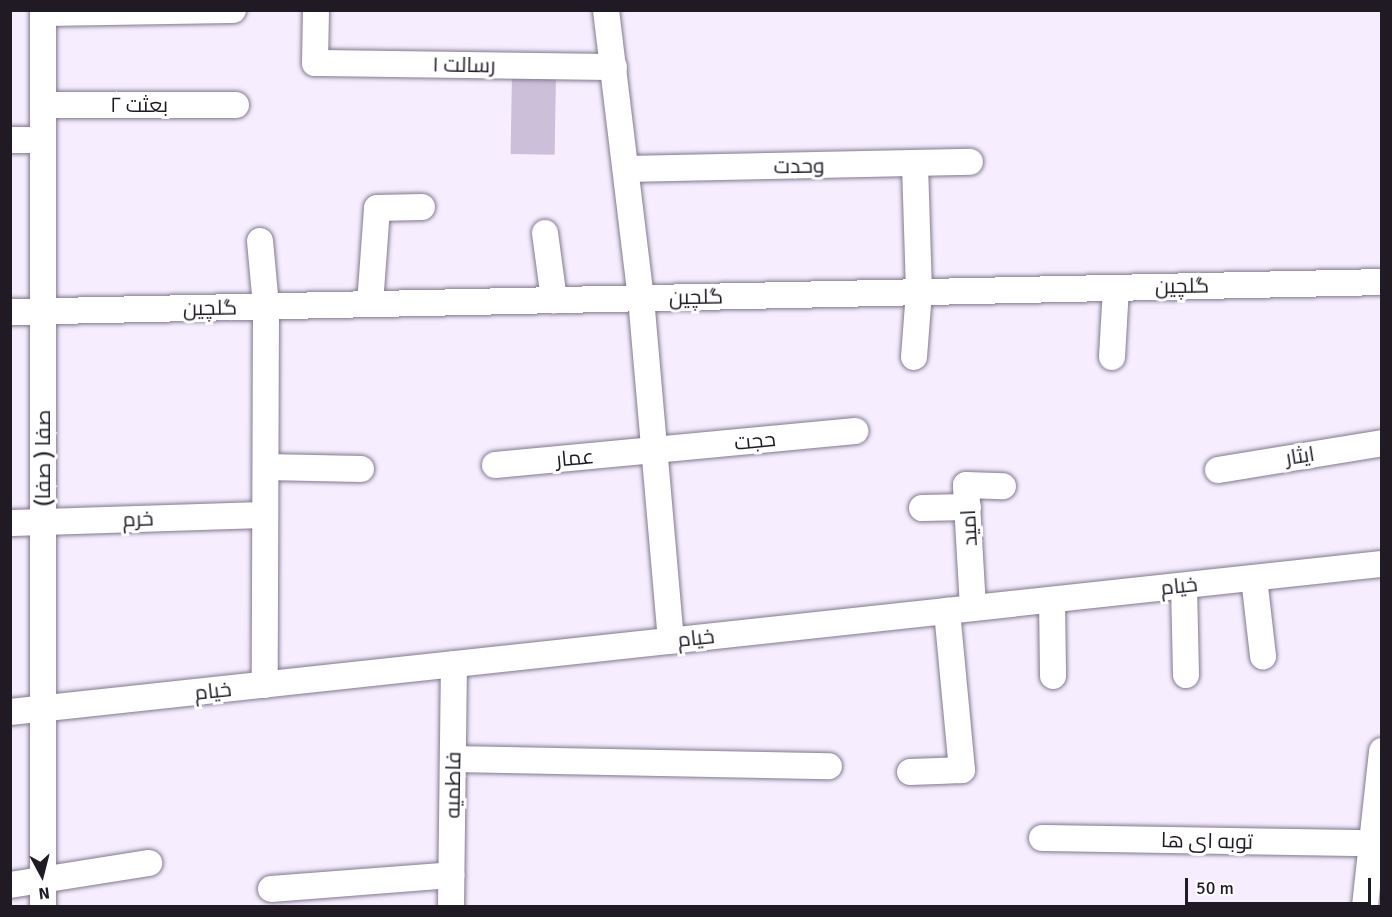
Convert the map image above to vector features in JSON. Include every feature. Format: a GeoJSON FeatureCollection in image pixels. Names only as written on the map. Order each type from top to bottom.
{"type":"FeatureCollection","features":[{"type":"Feature","properties":{"kind":"street"},"geometry":{"type":"LineString","coordinates":[[43,12],[232,10]]}},
{"type":"Feature","properties":{"kind":"street","name":"رسالت ۱"},"geometry":{"type":"LineString","coordinates":[[316,10],[315,63],[614,66]]}},
{"type":"Feature","properties":{"kind":"street"},"geometry":{"type":"LineString","coordinates":[[606,10],[641,298],[671,641]]}},
{"type":"Feature","properties":{"kind":"street","name":"صفا ( صفا)"},"geometry":{"type":"LineString","coordinates":[[43,12],[43,906]]}},
{"type":"Feature","properties":{"kind":"street","name":"بعثت ۲"},"geometry":{"type":"LineString","coordinates":[[43,105],[236,105]]}},
{"type":"Feature","properties":{"kind":"street"},"geometry":{"type":"LineString","coordinates":[[10,140],[43,140]]}},
{"type":"Feature","properties":{"kind":"street","name":"وحدت"},"geometry":{"type":"LineString","coordinates":[[627,169],[970,162]]}},
{"type":"Feature","properties":{"kind":"street"},"geometry":{"type":"LineString","coordinates":[[914,357],[919,292],[915,164]]}},
{"type":"Feature","properties":{"kind":"street"},"geometry":{"type":"LineString","coordinates":[[370,304],[377,208],[422,207]]}},
{"type":"Feature","properties":{"kind":"street"},"geometry":{"type":"LineString","coordinates":[[545,233],[554,300]]}},
{"type":"Feature","properties":{"kind":"street"},"geometry":{"type":"LineString","coordinates":[[260,241],[266,306],[265,685]]}},
{"type":"Feature","properties":{"kind":"street","name":"گلچین"},"geometry":{"type":"LineString","coordinates":[[10,312],[1382,282]]}},
{"type":"Feature","properties":{"kind":"street"},"geometry":{"type":"LineString","coordinates":[[1112,357],[1116,288]]}},
{"type":"Feature","properties":{"kind":"street","name":"حجت"},"geometry":{"type":"LineString","coordinates":[[655,451],[855,431]]}},
{"type":"Feature","properties":{"kind":"street","name":"ایثار"},"geometry":{"type":"LineString","coordinates":[[1218,470],[1382,443]]}},
{"type":"Feature","properties":{"kind":"street","name":"عمار"},"geometry":{"type":"LineString","coordinates":[[495,465],[655,451]]}},
{"type":"Feature","properties":{"kind":"street"},"geometry":{"type":"LineString","coordinates":[[266,467],[361,469]]}},
{"type":"Feature","properties":{"kind":"street","name":"امید"},"geometry":{"type":"LineString","coordinates":[[973,608],[966,485],[1003,486]]}},
{"type":"Feature","properties":{"kind":"street"},"geometry":{"type":"LineString","coordinates":[[922,508],[968,507]]}},
{"type":"Feature","properties":{"kind":"street","name":"خرم"},"geometry":{"type":"LineString","coordinates":[[10,523],[265,516]]}},
{"type":"Feature","properties":{"kind":"street","name":"خیام"},"geometry":{"type":"LineString","coordinates":[[10,712],[1382,564]]}},
{"type":"Feature","properties":{"kind":"street"},"geometry":{"type":"LineString","coordinates":[[1254,578],[1263,656]]}},
{"type":"Feature","properties":{"kind":"street"},"geometry":{"type":"LineString","coordinates":[[1184,586],[1186,675]]}},
{"type":"Feature","properties":{"kind":"street"},"geometry":{"type":"LineString","coordinates":[[1052,600],[1053,676]]}},
{"type":"Feature","properties":{"kind":"street"},"geometry":{"type":"LineString","coordinates":[[910,772],[962,770],[947,611]]}},
{"type":"Feature","properties":{"kind":"street","name":"فاطمیه"},"geometry":{"type":"LineString","coordinates":[[451,906],[454,664]]}},
{"type":"Feature","properties":{"kind":"street"},"geometry":{"type":"LineString","coordinates":[[1372,893],[1372,843],[1382,752]]}},
{"type":"Feature","properties":{"kind":"street"},"geometry":{"type":"LineString","coordinates":[[453,759],[829,766]]}},
{"type":"Feature","properties":{"kind":"street","name":"توبه ای ها"},"geometry":{"type":"LineString","coordinates":[[1042,838],[1372,843]]}},
{"type":"Feature","properties":{"kind":"street"},"geometry":{"type":"LineString","coordinates":[[10,885],[149,863]]}},
{"type":"Feature","properties":{"kind":"street"},"geometry":{"type":"LineString","coordinates":[[271,889],[452,875]]}},
{"type":"Feature","properties":{"kind":"building"},"geometry":{"type":"Polygon","coordinates":[[[512,74],[556,75],[555,155],[511,154],[512,74]]]}}]}
